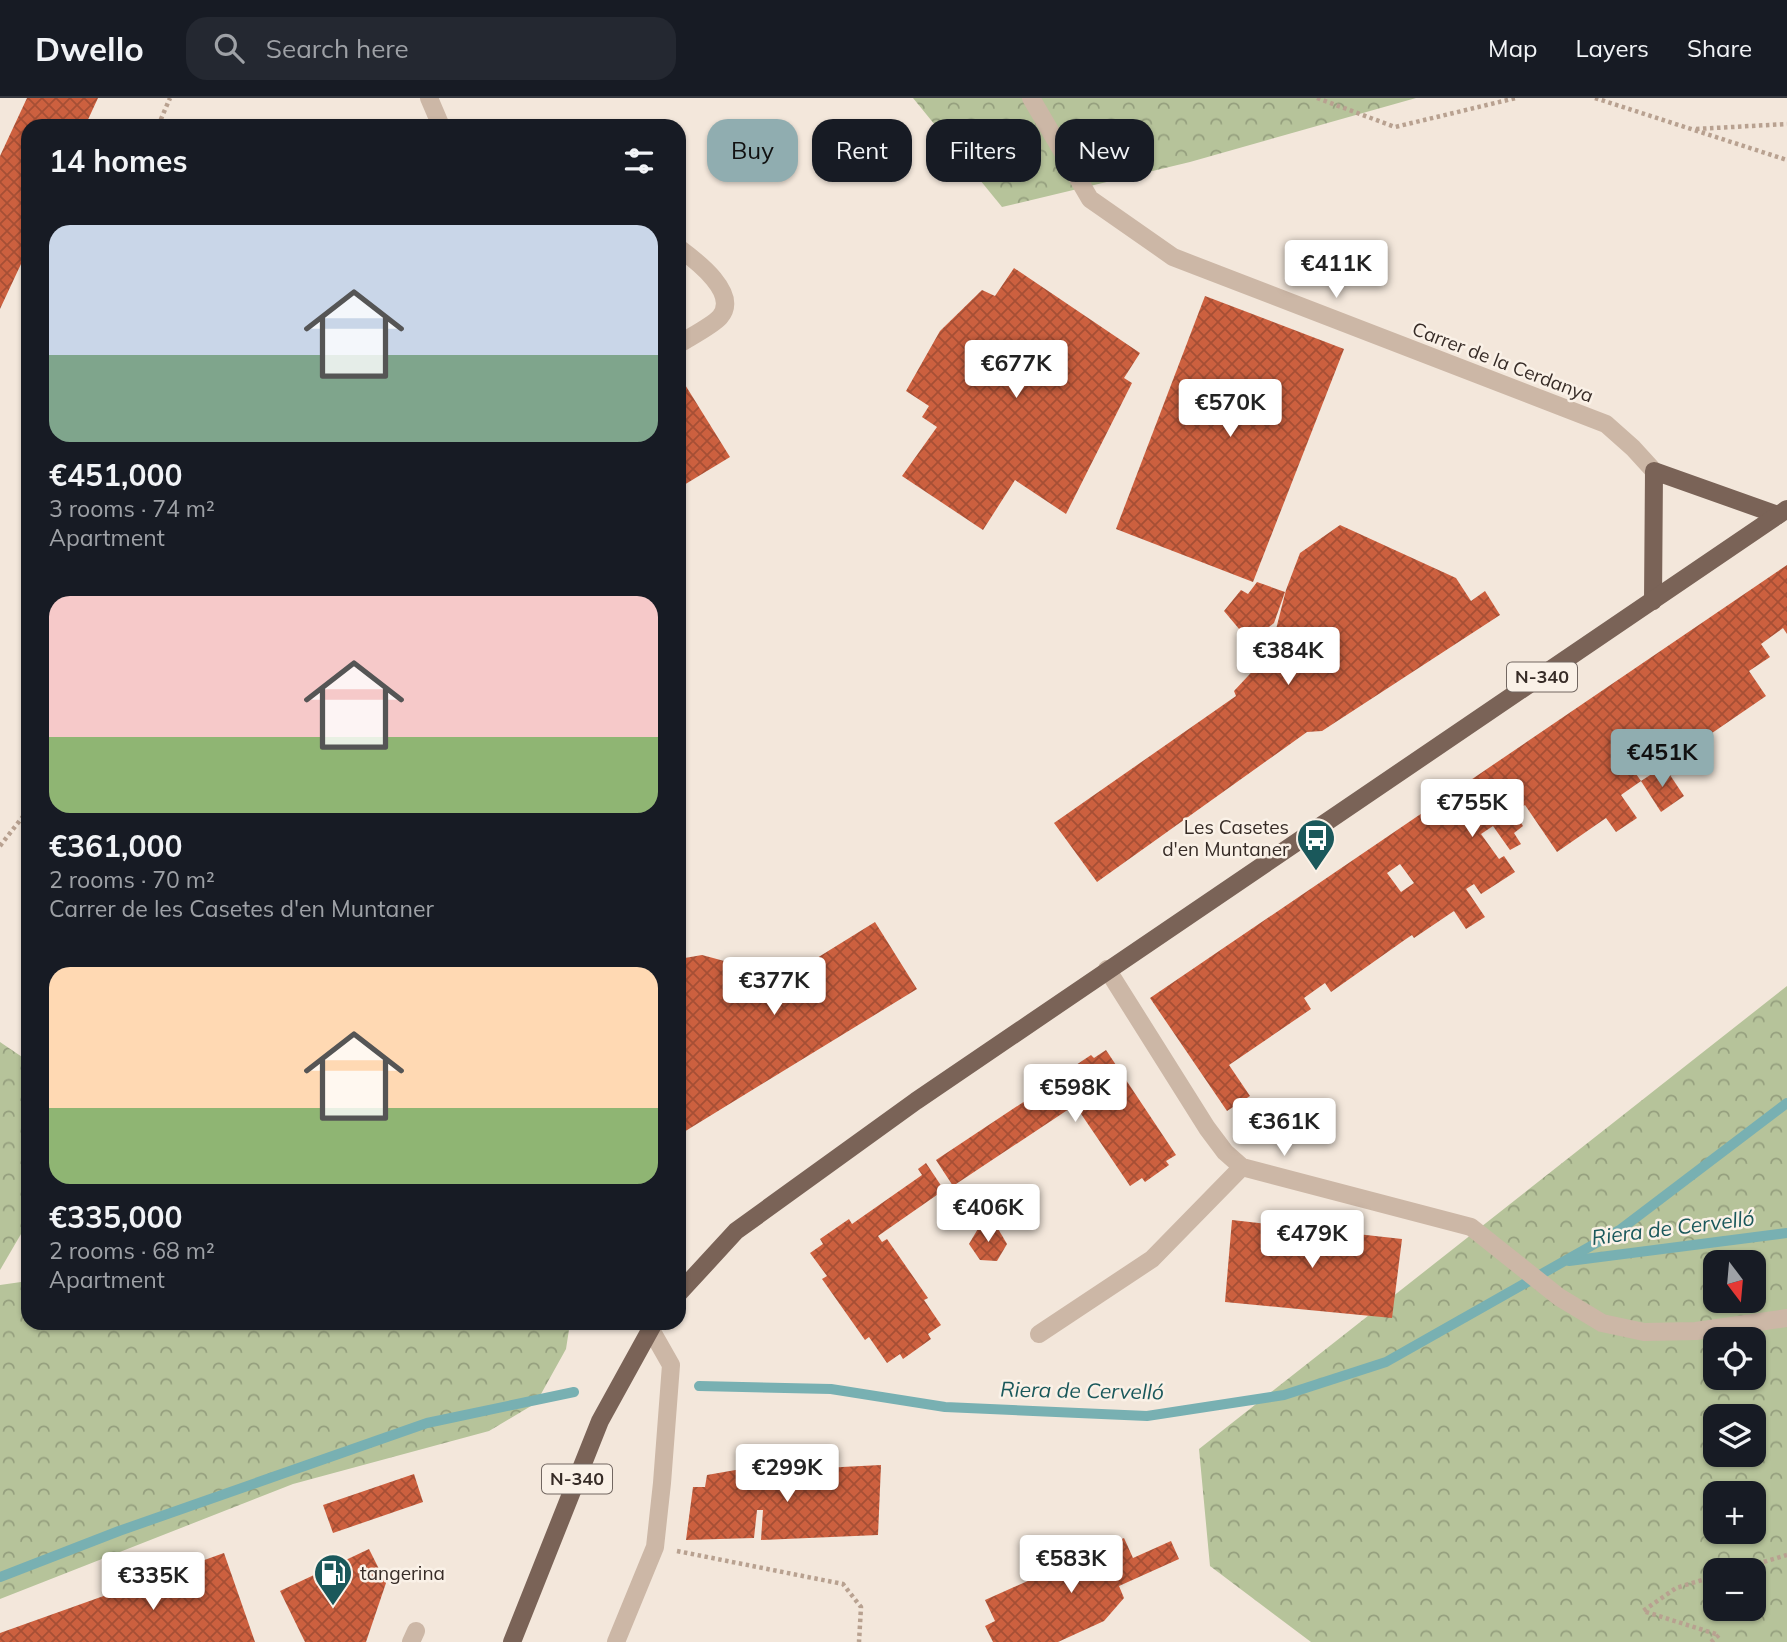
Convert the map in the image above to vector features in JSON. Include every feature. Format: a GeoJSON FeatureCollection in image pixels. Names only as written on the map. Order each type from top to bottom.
{"type":"FeatureCollection","features":[{"type":"Feature","properties":{"kind":"main road"},"geometry":{"type":"LineString","coordinates":[[1653,601],[1654,471],[1782,512]]}},
{"type":"Feature","properties":{"kind":"main road","name":"N-340"},"geometry":{"type":"LineString","coordinates":[[686,1285],[736,1231],[916,1101],[1782,512]]}},
{"type":"Feature","properties":{"kind":"main road","name":"N-340"},"geometry":{"type":"LineString","coordinates":[[512,1642],[600,1421],[650,1330]]}},
{"type":"Feature","properties":{"kind":"street"},"geometry":{"type":"LineString","coordinates":[[429,98],[438,119]]}},
{"type":"Feature","properties":{"kind":"street","name":"Carrer de la Cerdanya"},"geometry":{"type":"LineString","coordinates":[[1031,98],[1090,199],[1173,257],[1606,424],[1654,471]]}},
{"type":"Feature","properties":{"kind":"street"},"geometry":{"type":"LineString","coordinates":[[686,254],[711,275],[723,294],[724,306],[720,316],[686,339]]}},
{"type":"Feature","properties":{"kind":"street"},"geometry":{"type":"LineString","coordinates":[[1107,969],[1168,1062],[1207,1128],[1225,1152],[1242,1167],[1471,1227],[1552,1292],[1602,1323],[1644,1332],[1696,1331],[1787,1318]]}},
{"type":"Feature","properties":{"kind":"street"},"geometry":{"type":"LineString","coordinates":[[1039,1334],[1152,1259],[1242,1167]]}},
{"type":"Feature","properties":{"kind":"street"},"geometry":{"type":"LineString","coordinates":[[616,1642],[655,1547],[671,1365],[654,1330]]}},
{"type":"Feature","properties":{"kind":"path"},"geometry":{"type":"LineString","coordinates":[[161,119],[170,98]]}},
{"type":"Feature","properties":{"kind":"path"},"geometry":{"type":"LineString","coordinates":[[1317,98],[1395,127],[1516,98]]}},
{"type":"Feature","properties":{"kind":"path"},"geometry":{"type":"LineString","coordinates":[[1595,98],[1787,160]]}},
{"type":"Feature","properties":{"kind":"path"},"geometry":{"type":"LineString","coordinates":[[1692,129],[1787,124]]}},
{"type":"Feature","properties":{"kind":"path"},"geometry":{"type":"LineString","coordinates":[[0,846],[21,819]]}},
{"type":"Feature","properties":{"kind":"path"},"geometry":{"type":"LineString","coordinates":[[655,1547],[843,1584],[861,1607],[859,1642]]}},
{"type":"Feature","properties":{"kind":"path"},"geometry":{"type":"LineString","coordinates":[[1766,1561],[1787,1555]]}},
{"type":"Feature","properties":{"kind":"path"},"geometry":{"type":"LineString","coordinates":[[1703,1580],[1676,1588],[1643,1611],[1719,1635],[1711,1642]]}},
{"type":"Feature","properties":{"kind":"green space"},"geometry":{"type":"Polygon","coordinates":[[[913,98],[1416,98],[1154,171],[1154,119],[1055,119],[1055,182],[1106,182],[1002,207],[982,182],[1041,182],[1041,119],[930,119],[913,98]]]}},
{"type":"Feature","properties":{"kind":"green space"},"geometry":{"type":"Polygon","coordinates":[[[1787,986],[1787,1642],[1311,1642],[1210,1566],[1199,1449],[1787,986]]]}},
{"type":"Feature","properties":{"kind":"green space"},"geometry":{"type":"Polygon","coordinates":[[[0,1042],[21,1056],[21,1234],[0,1270],[0,1042]]]}},
{"type":"Feature","properties":{"kind":"green space"},"geometry":{"type":"Polygon","coordinates":[[[21,1282],[21,1330],[569,1330],[566,1349],[536,1403],[489,1431],[293,1484],[0,1599],[0,1285],[21,1282]]]}},
{"type":"Feature","properties":{"kind":"building"},"geometry":{"type":"Polygon","coordinates":[[[27,98],[98,98],[88,119],[21,119],[21,264],[0,309],[0,156],[27,98]]]}},
{"type":"Feature","properties":{"kind":"building"},"geometry":{"type":"Polygon","coordinates":[[[1014,268],[1140,353],[1124,378],[1132,383],[1066,514],[1015,480],[983,530],[902,476],[937,427],[922,417],[929,406],[906,391],[940,331],[982,290],[995,296],[1014,268]]]}},
{"type":"Feature","properties":{"kind":"building"},"geometry":{"type":"Polygon","coordinates":[[[1205,296],[1344,349],[1253,582],[1116,529],[1205,296]]]}},
{"type":"Feature","properties":{"kind":"building"},"geometry":{"type":"Polygon","coordinates":[[[686,386],[730,457],[686,484],[686,386]]]}},
{"type":"Feature","properties":{"kind":"building"},"geometry":{"type":"Polygon","coordinates":[[[1340,525],[1456,578],[1471,601],[1485,591],[1500,615],[1322,731],[1307,732],[1097,882],[1054,823],[1236,696],[1234,691],[1277,645],[1273,641],[1286,590],[1300,553],[1340,525]]]}},
{"type":"Feature","properties":{"kind":"building"},"geometry":{"type":"Polygon","coordinates":[[[1787,565],[1787,634],[1783,628],[1761,644],[1770,657],[1749,671],[1766,696],[1664,766],[1652,749],[1629,764],[1641,781],[1621,795],[1637,818],[1616,832],[1606,818],[1557,852],[1525,805],[1514,812],[1523,826],[1514,833],[1521,844],[1510,850],[1493,826],[1481,834],[1499,859],[1504,856],[1515,872],[1481,894],[1474,884],[1466,889],[1485,917],[1466,929],[1454,911],[1414,938],[1412,935],[1331,992],[1325,983],[1304,998],[1311,1009],[1229,1065],[1250,1096],[1227,1111],[1150,998],[1787,565]],[[1400,864],[1387,873],[1401,892],[1414,883],[1400,864]]]}},
{"type":"Feature","properties":{"kind":"building"},"geometry":{"type":"Polygon","coordinates":[[[1257,582],[1285,592],[1274,623],[1250,642],[1224,611],[1241,590],[1248,594],[1257,582]]]}},
{"type":"Feature","properties":{"kind":"building"},"geometry":{"type":"Polygon","coordinates":[[[1664,766],[1684,796],[1661,812],[1641,781],[1664,766]]]}},
{"type":"Feature","properties":{"kind":"building"},"geometry":{"type":"Polygon","coordinates":[[[875,922],[917,989],[686,1131],[686,958],[702,955],[739,965],[742,976],[764,964],[775,984],[875,922]]]}},
{"type":"Feature","properties":{"kind":"building"},"geometry":{"type":"Polygon","coordinates":[[[1106,1050],[1176,1155],[1166,1161],[1169,1165],[1145,1182],[1142,1178],[1130,1186],[1075,1105],[953,1186],[936,1160],[1058,1079],[1060,1082],[1070,1075],[1067,1071],[1091,1055],[1094,1058],[1106,1050]]]}},
{"type":"Feature","properties":{"kind":"building"},"geometry":{"type":"Polygon","coordinates":[[[926,1163],[944,1190],[878,1236],[882,1242],[887,1239],[928,1298],[924,1300],[941,1325],[928,1334],[931,1339],[903,1359],[900,1354],[887,1363],[869,1337],[865,1340],[822,1279],[827,1276],[810,1253],[823,1244],[820,1239],[849,1219],[852,1224],[922,1175],[918,1169],[926,1163]]]}},
{"type":"Feature","properties":{"kind":"building"},"geometry":{"type":"Polygon","coordinates":[[[1232,1220],[1402,1239],[1392,1318],[1225,1302],[1232,1220]]]}},
{"type":"Feature","properties":{"kind":"building"},"geometry":{"type":"Polygon","coordinates":[[[979,1227],[997,1227],[1007,1244],[997,1261],[980,1260],[969,1244],[979,1227]]]}},
{"type":"Feature","properties":{"kind":"building"},"geometry":{"type":"Polygon","coordinates":[[[764,1465],[764,1471],[881,1465],[878,1535],[761,1540],[763,1510],[757,1510],[754,1538],[686,1540],[693,1487],[705,1487],[707,1475],[764,1465]]]}},
{"type":"Feature","properties":{"kind":"building"},"geometry":{"type":"Polygon","coordinates":[[[414,1474],[423,1502],[333,1533],[323,1505],[414,1474]]]}},
{"type":"Feature","properties":{"kind":"building"},"geometry":{"type":"Polygon","coordinates":[[[1124,1538],[1133,1558],[1171,1541],[1179,1559],[1119,1586],[1124,1598],[1104,1621],[1058,1642],[993,1642],[985,1626],[995,1621],[985,1600],[1124,1538]]]}},
{"type":"Feature","properties":{"kind":"building","name":"tangerina"},"geometry":{"type":"Polygon","coordinates":[[[369,1549],[386,1583],[366,1642],[305,1642],[280,1591],[369,1549]]]}},
{"type":"Feature","properties":{"kind":"building"},"geometry":{"type":"Polygon","coordinates":[[[224,1553],[255,1642],[0,1642],[0,1633],[224,1553]]]}},
{"type":"Feature","properties":{"kind":"waterway","name":"Riera de Cervelló"},"geometry":{"type":"LineString","coordinates":[[699,1386],[831,1389],[945,1407],[1147,1416],[1284,1395],[1386,1362],[1621,1229],[1787,1103]]}},
{"type":"Feature","properties":{"kind":"waterway","name":"Riera de Cervelló"},"geometry":{"type":"LineString","coordinates":[[1569,1261],[1787,1233]]}},
{"type":"Feature","properties":{"kind":"waterway"},"geometry":{"type":"LineString","coordinates":[[0,1577],[119,1531],[427,1423],[574,1392]]}},
{"type":"Feature","properties":{"kind":"place","name":"Les Casetes d'en Muntaner"},"geometry":{"type":"Point","coordinates":[1316,872]}},
{"type":"Feature","properties":{"kind":"place","name":"tangerina"},"geometry":{"type":"Point","coordinates":[333,1607]}}]}
